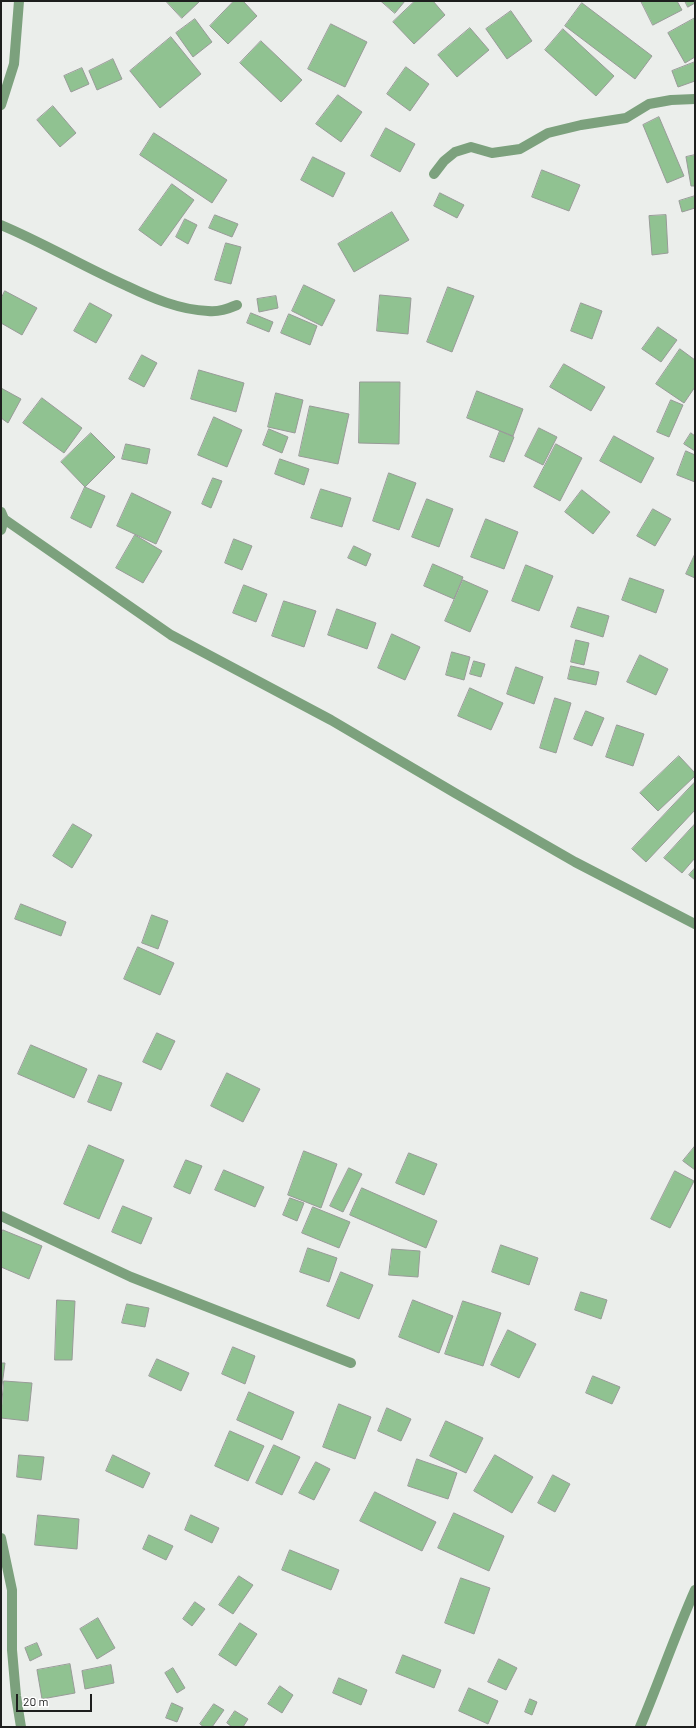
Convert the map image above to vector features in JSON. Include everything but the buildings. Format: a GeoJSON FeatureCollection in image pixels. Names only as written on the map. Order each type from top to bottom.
{"type":"FeatureCollection","features":[{"type":"Feature","properties":{"kind":"street"},"geometry":{"type":"LineString","coordinates":[[1,105],[14,64],[19,1]]}},
{"type":"Feature","properties":{"kind":"street"},"geometry":{"type":"LineString","coordinates":[[434,174],[444,161],[455,152],[471,147],[492,153],[520,148],[548,133],[581,125],[626,118],[649,104],[671,100],[695,99]]}},
{"type":"Feature","properties":{"kind":"street"},"geometry":{"type":"LineString","coordinates":[[1,225],[34,239],[82,265],[148,296],[173,305],[189,309],[208,311],[222,310],[237,305]]}},
{"type":"Feature","properties":{"kind":"street"},"geometry":{"type":"LineString","coordinates":[[1,530],[2,516]]}},
{"type":"Feature","properties":{"kind":"street"},"geometry":{"type":"LineString","coordinates":[[2,516],[171,635],[331,720],[575,862],[695,924]]}},
{"type":"Feature","properties":{"kind":"street"},"geometry":{"type":"LineString","coordinates":[[1,1216],[131,1276],[351,1363]]}},
{"type":"Feature","properties":{"kind":"street"},"geometry":{"type":"LineString","coordinates":[[1,1538],[12,1590],[12,1650],[16,1696],[21,1727]]}},
{"type":"Feature","properties":{"kind":"street"},"geometry":{"type":"LineString","coordinates":[[640,1727],[678,1628],[695,1590]]}}]}
